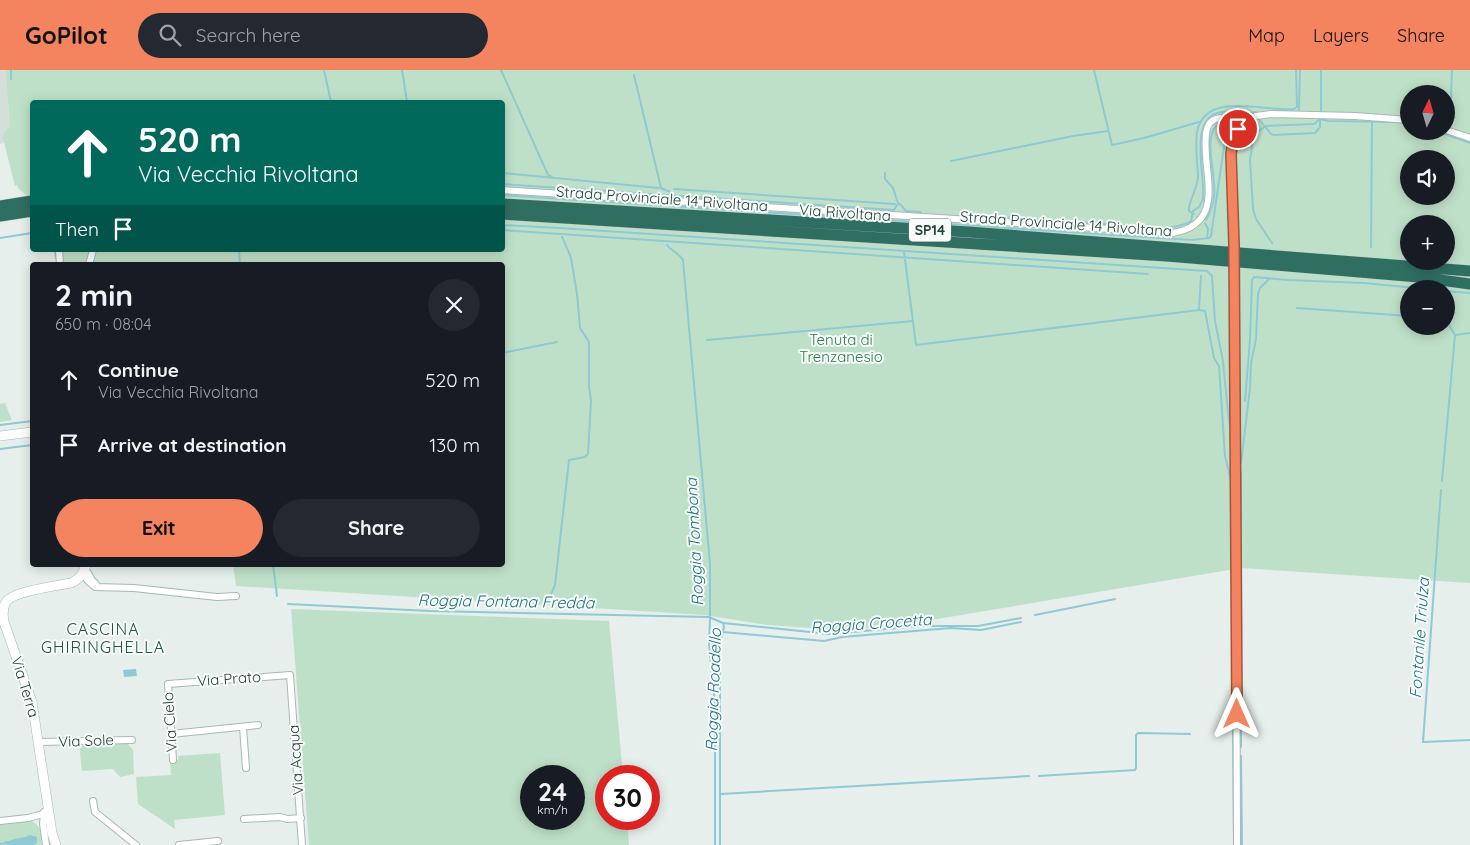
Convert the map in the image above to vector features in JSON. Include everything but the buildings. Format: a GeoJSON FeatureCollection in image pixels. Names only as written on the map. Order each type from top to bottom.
{"type":"FeatureCollection","features":[{"type":"Feature","properties":{"kind":"highway"},"geometry":{"type":"LineString","coordinates":[[0,205],[30,201]]}},
{"type":"Feature","properties":{"kind":"highway","name":"Strada Provinciale 14 Rivoltana"},"geometry":{"type":"LineString","coordinates":[[505,204],[969,232],[1357,267]]}},
{"type":"Feature","properties":{"kind":"highway"},"geometry":{"type":"LineString","coordinates":[[0,216],[30,211]]}},
{"type":"Feature","properties":{"kind":"highway","name":"Strada Provinciale 14 Rivoltana"},"geometry":{"type":"LineString","coordinates":[[505,214],[1357,267]]}},
{"type":"Feature","properties":{"kind":"highway"},"geometry":{"type":"LineString","coordinates":[[0,224],[30,219]]}},
{"type":"Feature","properties":{"kind":"highway"},"geometry":{"type":"LineString","coordinates":[[1428,273],[1470,266]]}},
{"type":"Feature","properties":{"kind":"highway"},"geometry":{"type":"LineString","coordinates":[[1357,267],[1428,273],[1470,282]]}},
{"type":"Feature","properties":{"kind":"highway"},"geometry":{"type":"LineString","coordinates":[[1428,273],[1470,271]]}},
{"type":"Feature","properties":{"kind":"street"},"geometry":{"type":"LineString","coordinates":[[1237,845],[1235,269],[1231,149],[1236,133],[1242,124],[1256,116],[1271,114],[1400,119]]}},
{"type":"Feature","properties":{"kind":"street","name":"Via Rivoltana"},"geometry":{"type":"LineString","coordinates":[[505,190],[1174,233],[1192,226],[1200,220],[1208,205],[1210,190],[1206,138],[1208,128],[1217,119],[1224,117],[1242,124]]}},
{"type":"Feature","properties":{"kind":"street"},"geometry":{"type":"LineString","coordinates":[[1455,133],[1470,138]]}},
{"type":"Feature","properties":{"kind":"street"},"geometry":{"type":"LineString","coordinates":[[0,436],[30,432]]}},
{"type":"Feature","properties":{"kind":"street"},"geometry":{"type":"LineString","coordinates":[[85,569],[91,585],[99,587],[134,588],[217,597],[236,596]]}},
{"type":"Feature","properties":{"kind":"street","name":"Via Terra"},"geometry":{"type":"LineString","coordinates":[[56,845],[45,811],[39,742],[30,693],[2,623],[3,608],[9,598],[16,595],[71,583],[79,579],[85,569]]}},
{"type":"Feature","properties":{"kind":"street","name":"Via Prato"},"geometry":{"type":"LineString","coordinates":[[168,684],[290,675]]}},
{"type":"Feature","properties":{"kind":"street","name":"Via Acqua"},"geometry":{"type":"LineString","coordinates":[[290,675],[302,845]]}},
{"type":"Feature","properties":{"kind":"street","name":"Via Cielo"},"geometry":{"type":"LineString","coordinates":[[168,684],[173,760]]}},
{"type":"Feature","properties":{"kind":"street"},"geometry":{"type":"LineString","coordinates":[[171,734],[258,725]]}},
{"type":"Feature","properties":{"kind":"street"},"geometry":{"type":"LineString","coordinates":[[243,727],[246,768]]}},
{"type":"Feature","properties":{"kind":"street","name":"Via Sole"},"geometry":{"type":"LineString","coordinates":[[39,742],[132,740]]}},
{"type":"Feature","properties":{"kind":"street"},"geometry":{"type":"LineString","coordinates":[[94,801],[95,812],[136,845]]}},
{"type":"Feature","properties":{"kind":"street"},"geometry":{"type":"LineString","coordinates":[[0,821],[28,818],[45,811]]}},
{"type":"Feature","properties":{"kind":"street","name":"Via Terra"},"geometry":{"type":"LineString","coordinates":[[45,811],[43,824],[46,845]]}},
{"type":"Feature","properties":{"kind":"street"},"geometry":{"type":"LineString","coordinates":[[28,818],[43,824]]}},
{"type":"Feature","properties":{"kind":"street"},"geometry":{"type":"LineString","coordinates":[[244,819],[301,818]]}},
{"type":"Feature","properties":{"kind":"street"},"geometry":{"type":"LineString","coordinates":[[179,845],[218,841]]}},
{"type":"Feature","properties":{"kind":"shaded area"},"geometry":{"type":"Polygon","coordinates":[[[0,70],[8,70],[14,140],[0,144],[0,70]]]}},
{"type":"Feature","properties":{"kind":"green space","name":"Tenuta di Trenzanesio"},"geometry":{"type":"Polygon","coordinates":[[[6,70],[1470,70],[1470,583],[1241,568],[895,626],[844,630],[768,625],[704,615],[236,586],[233,567],[505,567],[505,262],[62,262],[61,252],[505,252],[505,100],[30,100],[30,198],[17,185],[15,186],[3,138],[5,131],[10,126],[6,70]]]}},
{"type":"Feature","properties":{"kind":"green space"},"geometry":{"type":"Polygon","coordinates":[[[5,403],[12,420],[0,422],[0,404],[5,403]]]}},
{"type":"Feature","properties":{"kind":"green space"},"geometry":{"type":"Polygon","coordinates":[[[291,609],[609,621],[622,765],[595,765],[595,830],[628,830],[629,845],[309,845],[291,609]]]}},
{"type":"Feature","properties":{"kind":"green space"},"geometry":{"type":"Polygon","coordinates":[[[126,742],[133,750],[134,774],[120,777],[113,769],[82,771],[79,744],[126,742]]]}},
{"type":"Feature","properties":{"kind":"green space"},"geometry":{"type":"Polygon","coordinates":[[[220,753],[225,815],[174,820],[175,829],[138,804],[136,777],[171,775],[170,760],[178,760],[178,756],[220,753]]]}},
{"type":"Feature","properties":{"kind":"green space"},"geometry":{"type":"Polygon","coordinates":[[[28,819],[40,829],[42,845],[0,845],[0,822],[28,819]]]}},
{"type":"Feature","properties":{"kind":"water"},"geometry":{"type":"Polygon","coordinates":[[[136,669],[137,676],[124,677],[123,670],[136,669]]]}},
{"type":"Feature","properties":{"kind":"water"},"geometry":{"type":"Polygon","coordinates":[[[30,835],[37,837],[37,843],[34,845],[7,845],[5,841],[10,841],[30,835]]]}},
{"type":"Feature","properties":{"kind":"waterway"},"geometry":{"type":"LineString","coordinates":[[11,70],[11,79]]}},
{"type":"Feature","properties":{"kind":"waterway"},"geometry":{"type":"LineString","coordinates":[[324,70],[331,100]]}},
{"type":"Feature","properties":{"kind":"waterway"},"geometry":{"type":"LineString","coordinates":[[402,70],[407,100]]}},
{"type":"Feature","properties":{"kind":"waterway"},"geometry":{"type":"LineString","coordinates":[[501,70],[548,175],[552,177]]}},
{"type":"Feature","properties":{"kind":"waterway"},"geometry":{"type":"LineString","coordinates":[[1094,70],[1112,145],[1199,122]]}},
{"type":"Feature","properties":{"kind":"waterway"},"geometry":{"type":"LineString","coordinates":[[1194,214],[1189,211],[1189,208],[1198,179],[1196,137],[1202,119],[1211,111],[1224,107],[1294,109],[1297,107],[1296,70]]}},
{"type":"Feature","properties":{"kind":"waterway"},"geometry":{"type":"LineString","coordinates":[[1299,110],[1300,70]]}},
{"type":"Feature","properties":{"kind":"waterway"},"geometry":{"type":"LineString","coordinates":[[1321,70],[1321,112]]}},
{"type":"Feature","properties":{"kind":"waterway"},"geometry":{"type":"LineString","coordinates":[[1451,85],[1452,70]]}},
{"type":"Feature","properties":{"kind":"waterway","name":"Roggia Tombona"},"geometry":{"type":"LineString","coordinates":[[634,75],[661,188],[670,192]]}},
{"type":"Feature","properties":{"kind":"waterway"},"geometry":{"type":"LineString","coordinates":[[986,216],[1164,228],[1185,224],[1191,221],[1193,211],[1199,207],[1203,199],[1200,149],[1204,125],[1211,117],[1221,112],[1241,114],[1256,112]]}},
{"type":"Feature","properties":{"kind":"waterway"},"geometry":{"type":"LineString","coordinates":[[1259,119],[1271,134],[1274,135],[1315,133],[1320,127],[1320,119]]}},
{"type":"Feature","properties":{"kind":"waterway"},"geometry":{"type":"LineString","coordinates":[[1320,119],[1328,121],[1395,122]]}},
{"type":"Feature","properties":{"kind":"waterway"},"geometry":{"type":"LineString","coordinates":[[1272,243],[1256,219],[1253,209],[1250,160],[1253,141],[1259,131],[1266,126],[1314,124],[1320,119]]}},
{"type":"Feature","properties":{"kind":"waterway"},"geometry":{"type":"LineString","coordinates":[[1371,247],[1372,121]]}},
{"type":"Feature","properties":{"kind":"waterway"},"geometry":{"type":"LineString","coordinates":[[505,195],[1192,240],[1209,238],[1211,236],[1228,130],[1227,125],[1223,123],[1216,126],[1212,132],[1210,150],[1214,197],[1206,220]]}},
{"type":"Feature","properties":{"kind":"waterway"},"geometry":{"type":"LineString","coordinates":[[951,161],[1073,136],[1108,131]]}},
{"type":"Feature","properties":{"kind":"waterway"},"geometry":{"type":"LineString","coordinates":[[1455,138],[1470,143]]}},
{"type":"Feature","properties":{"kind":"waterway"},"geometry":{"type":"LineString","coordinates":[[505,173],[659,188]]}},
{"type":"Feature","properties":{"kind":"waterway"},"geometry":{"type":"LineString","coordinates":[[885,173],[885,179],[893,188],[898,203]]}},
{"type":"Feature","properties":{"kind":"waterway"},"geometry":{"type":"LineString","coordinates":[[505,184],[894,210],[900,204],[906,211],[921,212]]}},
{"type":"Feature","properties":{"kind":"waterway"},"geometry":{"type":"LineString","coordinates":[[674,189],[895,204]]}},
{"type":"Feature","properties":{"kind":"waterway"},"geometry":{"type":"LineString","coordinates":[[1205,223],[1208,229],[1207,238]]}},
{"type":"Feature","properties":{"kind":"waterway"},"geometry":{"type":"LineString","coordinates":[[505,225],[1207,271],[1212,276],[1215,321],[1223,361],[1230,425]]}},
{"type":"Feature","properties":{"kind":"waterway"},"geometry":{"type":"LineString","coordinates":[[505,230],[1148,274]]}},
{"type":"Feature","properties":{"kind":"waterway"},"geometry":{"type":"LineString","coordinates":[[0,238],[30,233]]}},
{"type":"Feature","properties":{"kind":"waterway"},"geometry":{"type":"LineString","coordinates":[[550,597],[555,585],[569,460],[585,457],[588,454],[591,400],[589,387],[589,342],[580,328],[571,258],[561,234]]}},
{"type":"Feature","properties":{"kind":"waterway","name":"Roggia Tombona"},"geometry":{"type":"LineString","coordinates":[[667,245],[683,260],[710,564],[709,643],[715,705],[715,845]]}},
{"type":"Feature","properties":{"kind":"waterway"},"geometry":{"type":"LineString","coordinates":[[55,252],[56,258]]}},
{"type":"Feature","properties":{"kind":"waterway"},"geometry":{"type":"LineString","coordinates":[[239,252],[240,262]]}},
{"type":"Feature","properties":{"kind":"waterway"},"geometry":{"type":"LineString","coordinates":[[904,252],[916,345],[1199,310],[1205,311],[1214,358],[1219,366],[1225,456],[1231,480],[1232,615]]}},
{"type":"Feature","properties":{"kind":"waterway"},"geometry":{"type":"LineString","coordinates":[[1199,309],[1201,276]]}},
{"type":"Feature","properties":{"kind":"waterway"},"geometry":{"type":"LineString","coordinates":[[1245,401],[1252,280],[1254,277],[1400,286]]}},
{"type":"Feature","properties":{"kind":"waterway"},"geometry":{"type":"LineString","coordinates":[[1241,463],[1251,364],[1256,339],[1258,294],[1260,288],[1269,279]]}},
{"type":"Feature","properties":{"kind":"waterway"},"geometry":{"type":"LineString","coordinates":[[1455,292],[1470,293]]}},
{"type":"Feature","properties":{"kind":"waterway"},"geometry":{"type":"LineString","coordinates":[[1297,308],[1400,315]]}},
{"type":"Feature","properties":{"kind":"waterway"},"geometry":{"type":"LineString","coordinates":[[707,340],[913,321]]}},
{"type":"Feature","properties":{"kind":"waterway","name":"Fontanile Triulza"},"geometry":{"type":"LineString","coordinates":[[1442,481],[1455,335],[1470,333]]}},
{"type":"Feature","properties":{"kind":"waterway"},"geometry":{"type":"LineString","coordinates":[[505,352],[557,342]]}},
{"type":"Feature","properties":{"kind":"waterway"},"geometry":{"type":"LineString","coordinates":[[0,425],[30,421]]}},
{"type":"Feature","properties":{"kind":"waterway"},"geometry":{"type":"LineString","coordinates":[[0,449],[30,445]]}},
{"type":"Feature","properties":{"kind":"waterway"},"geometry":{"type":"LineString","coordinates":[[1241,472],[1241,747]]}},
{"type":"Feature","properties":{"kind":"waterway","name":"Fontanile Triulza"},"geometry":{"type":"LineString","coordinates":[[1441,490],[1423,742],[1470,740]]}},
{"type":"Feature","properties":{"kind":"waterway"},"geometry":{"type":"LineString","coordinates":[[273,567],[277,596]]}},
{"type":"Feature","properties":{"kind":"waterway","name":"Roggia Roadello"},"geometry":{"type":"LineString","coordinates":[[1035,615],[1115,599]]}},
{"type":"Feature","properties":{"kind":"waterway","name":"Roggia Fontana Fredda"},"geometry":{"type":"LineString","coordinates":[[288,604],[430,611],[709,617],[723,623]]}},
{"type":"Feature","properties":{"kind":"waterway","name":"Roggia Roadello"},"geometry":{"type":"LineString","coordinates":[[720,845],[720,643],[724,627],[723,623],[829,634],[921,626],[978,626],[1021,618]]}},
{"type":"Feature","properties":{"kind":"waterway","name":"Roggia Crocetta"},"geometry":{"type":"LineString","coordinates":[[723,632],[824,641],[842,637],[951,628],[981,630],[1021,622]]}},
{"type":"Feature","properties":{"kind":"waterway"},"geometry":{"type":"LineString","coordinates":[[1232,624],[1234,845]]}},
{"type":"Feature","properties":{"kind":"waterway"},"geometry":{"type":"LineString","coordinates":[[1039,776],[1135,770],[1136,735],[1138,733],[1190,734]]}},
{"type":"Feature","properties":{"kind":"waterway"},"geometry":{"type":"LineString","coordinates":[[1241,756],[1242,845]]}},
{"type":"Feature","properties":{"kind":"waterway"},"geometry":{"type":"LineString","coordinates":[[721,794],[1029,776]]}},
{"type":"Feature","properties":{"kind":"waterway"},"geometry":{"type":"LineString","coordinates":[[0,844],[8,843]]}},
{"type":"Feature","properties":{"kind":"district","name":"CASCINA GHIRINGHELLA"},"geometry":{"type":"Point","coordinates":[103,638]}},
{"type":"Feature","properties":{"kind":"route"},"geometry":{"type":"LineString","coordinates":[[1237,714],[1234,244],[1231,154],[1233,141],[1238,129]]}}]}
